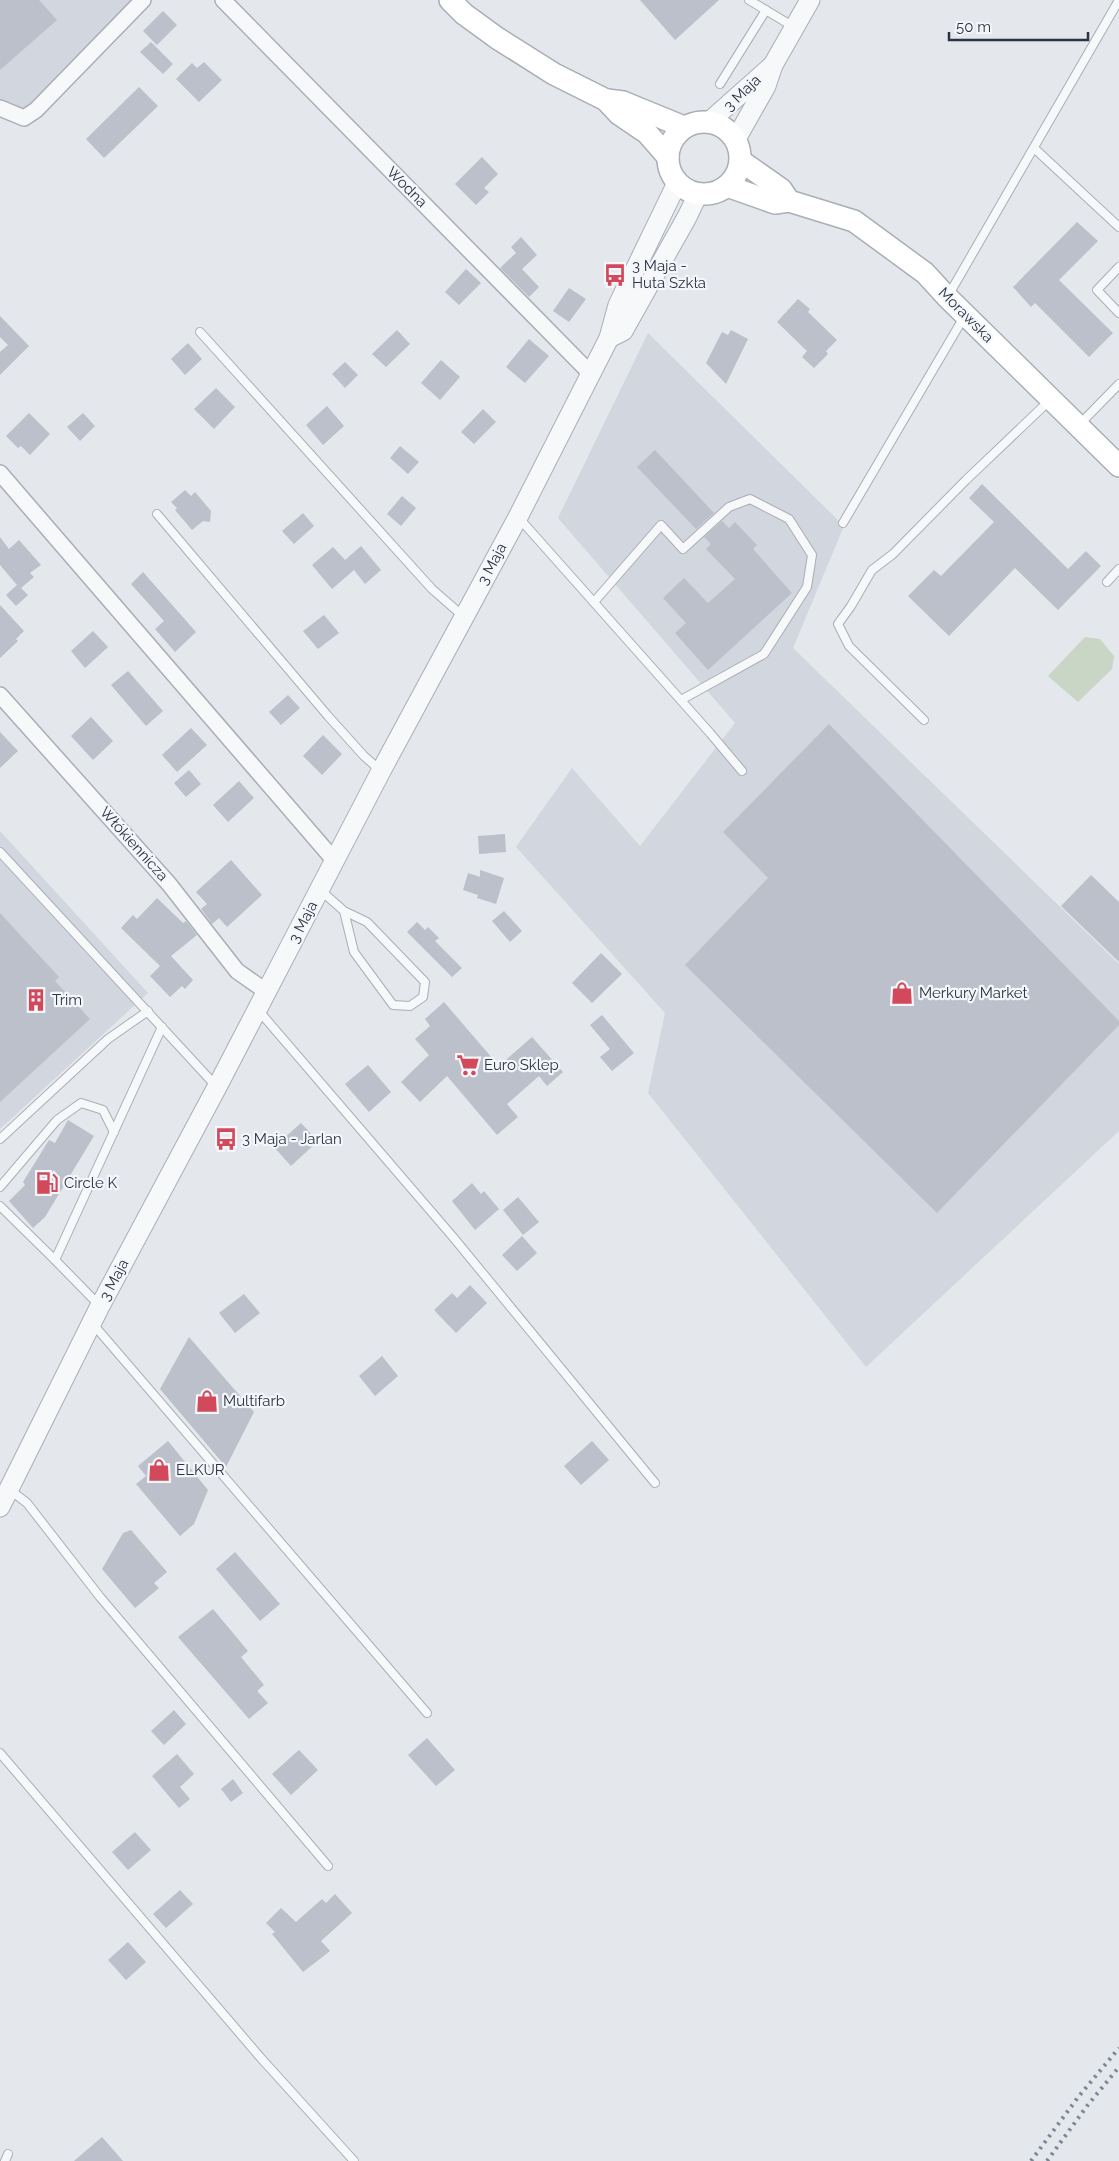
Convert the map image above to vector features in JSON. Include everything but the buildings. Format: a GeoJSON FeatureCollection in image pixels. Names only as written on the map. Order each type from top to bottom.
{"type":"FeatureCollection","features":[{"type":"Feature","properties":{"kind":"main road"},"geometry":{"type":"LineString","coordinates":[[450,0],[464,14],[497,38],[554,74],[606,100],[623,102],[684,127]]}},
{"type":"Feature","properties":{"kind":"main road"},"geometry":{"type":"LineString","coordinates":[[606,100],[619,114],[647,133],[668,157]]}},
{"type":"Feature","properties":{"kind":"main road"},"geometry":{"type":"LineString","coordinates":[[700,121],[710,122],[725,128],[736,139],[740,148],[741,161],[734,178],[727,186],[714,192],[698,194],[677,183],[669,168],[668,157],[673,138],[684,127],[700,121]]}},
{"type":"Feature","properties":{"kind":"main road","name":"Morawska"},"geometry":{"type":"LineString","coordinates":[[741,161],[780,189],[789,201]]}},
{"type":"Feature","properties":{"kind":"main road","name":"Morawska"},"geometry":{"type":"LineString","coordinates":[[727,186],[775,203],[789,201],[854,221],[925,273],[1050,400],[1119,466]]}},
{"type":"Feature","properties":{"kind":"street"},"geometry":{"type":"LineString","coordinates":[[0,108],[24,118],[36,110],[143,0]]}},
{"type":"Feature","properties":{"kind":"street","name":"Wodna"},"geometry":{"type":"LineString","coordinates":[[223,0],[590,374]]}},
{"type":"Feature","properties":{"kind":"street","name":"3 Maja"},"geometry":{"type":"LineString","coordinates":[[736,139],[766,86],[773,65],[810,0]]}},
{"type":"Feature","properties":{"kind":"street","name":"3 Maja"},"geometry":{"type":"LineString","coordinates":[[710,122],[773,65]]}},
{"type":"Feature","properties":{"kind":"street","name":"3 Maja"},"geometry":{"type":"LineString","coordinates":[[0,1507],[100,1306],[267,992],[381,771],[518,517],[609,338],[618,305],[677,183]]}},
{"type":"Feature","properties":{"kind":"street","name":"3 Maja"},"geometry":{"type":"LineString","coordinates":[[609,338],[623,331],[688,217],[698,194]]}},
{"type":"Feature","properties":{"kind":"street"},"geometry":{"type":"LineString","coordinates":[[0,473],[334,860]]}},
{"type":"Feature","properties":{"kind":"street","name":"Włókiennicza"},"geometry":{"type":"LineString","coordinates":[[0,695],[169,884],[237,971],[267,992]]}},
{"type":"Feature","properties":{"kind":"lane"},"geometry":{"type":"LineString","coordinates":[[749,0],[795,28]]}},
{"type":"Feature","properties":{"kind":"lane"},"geometry":{"type":"LineString","coordinates":[[947,297],[1119,0]]}},
{"type":"Feature","properties":{"kind":"lane"},"geometry":{"type":"LineString","coordinates":[[720,84],[766,10]]}},
{"type":"Feature","properties":{"kind":"lane"},"geometry":{"type":"LineString","coordinates":[[1034,148],[1119,227]]}},
{"type":"Feature","properties":{"kind":"lane"},"geometry":{"type":"LineString","coordinates":[[1119,267],[1097,290],[1119,313]]}},
{"type":"Feature","properties":{"kind":"lane"},"geometry":{"type":"LineString","coordinates":[[843,522],[965,315]]}},
{"type":"Feature","properties":{"kind":"lane"},"geometry":{"type":"LineString","coordinates":[[200,332],[432,589],[464,617]]}},
{"type":"Feature","properties":{"kind":"lane"},"geometry":{"type":"LineString","coordinates":[[1078,426],[1119,384]]}},
{"type":"Feature","properties":{"kind":"lane"},"geometry":{"type":"LineString","coordinates":[[924,720],[849,646],[838,624],[872,570],[893,554],[966,480],[1050,400]]}},
{"type":"Feature","properties":{"kind":"lane"},"geometry":{"type":"LineString","coordinates":[[594,602],[661,525],[683,549],[729,506],[750,499],[789,519],[812,555],[807,588],[764,654],[681,700]]}},
{"type":"Feature","properties":{"kind":"lane"},"geometry":{"type":"LineString","coordinates":[[157,514],[334,723],[364,756],[381,771]]}},
{"type":"Feature","properties":{"kind":"lane"},"geometry":{"type":"LineString","coordinates":[[518,517],[681,700],[742,772]]}},
{"type":"Feature","properties":{"kind":"lane"},"geometry":{"type":"LineString","coordinates":[[1107,582],[1119,570]]}},
{"type":"Feature","properties":{"kind":"lane"},"geometry":{"type":"LineString","coordinates":[[0,852],[217,1087]]}},
{"type":"Feature","properties":{"kind":"lane"},"geometry":{"type":"LineString","coordinates":[[319,889],[344,911],[367,922],[425,982],[423,997],[410,1006],[393,1005],[354,952],[344,911]]}},
{"type":"Feature","properties":{"kind":"lane"},"geometry":{"type":"LineString","coordinates":[[257,1010],[453,1238],[655,1483]]}},
{"type":"Feature","properties":{"kind":"lane"},"geometry":{"type":"LineString","coordinates":[[0,1139],[108,1039],[148,1012]]}},
{"type":"Feature","properties":{"kind":"lane"},"geometry":{"type":"LineString","coordinates":[[55,1260],[162,1027]]}},
{"type":"Feature","properties":{"kind":"lane"},"geometry":{"type":"LineString","coordinates":[[0,1187],[57,1120],[81,1103],[103,1110],[114,1132]]}},
{"type":"Feature","properties":{"kind":"lane"},"geometry":{"type":"LineString","coordinates":[[0,1206],[100,1306]]}},
{"type":"Feature","properties":{"kind":"lane"},"geometry":{"type":"LineString","coordinates":[[92,1322],[427,1713]]}},
{"type":"Feature","properties":{"kind":"lane"},"geometry":{"type":"LineString","coordinates":[[9,1489],[27,1503],[100,1597],[328,1866]]}},
{"type":"Feature","properties":{"kind":"lane"},"geometry":{"type":"LineString","coordinates":[[0,1752],[253,2049],[354,2161]]}},
{"type":"Feature","properties":{"kind":"shaded area"},"geometry":{"type":"Polygon","coordinates":[[[0,0],[135,0],[28,109],[17,111],[0,101],[0,0]]]}},
{"type":"Feature","properties":{"kind":"shaded area"},"geometry":{"type":"Polygon","coordinates":[[[648,333],[844,526],[793,648],[1119,964],[1119,1131],[866,1367],[648,1093],[665,1013],[516,847],[572,768],[640,846],[735,723],[558,518],[648,333]]]}},
{"type":"Feature","properties":{"kind":"shaded area"},"geometry":{"type":"Polygon","coordinates":[[[0,831],[148,993],[0,1129],[0,831]]]}},
{"type":"Feature","properties":{"kind":"green space"},"geometry":{"type":"Polygon","coordinates":[[[1085,637],[1100,639],[1114,656],[1112,669],[1078,702],[1048,676],[1085,637]]]}},
{"type":"Feature","properties":{"kind":"railway"},"geometry":{"type":"LineString","coordinates":[[1031,2161],[1079,2096],[1119,2048]]}},
{"type":"Feature","properties":{"kind":"railway"},"geometry":{"type":"LineString","coordinates":[[1047,2161],[1087,2106],[1119,2067]]}},
{"type":"Feature","properties":{"kind":"place","name":"3 Maja - Huta Szkła"},"geometry":{"type":"Point","coordinates":[615,275]}},
{"type":"Feature","properties":{"kind":"place","name":"Merkury Market"},"geometry":{"type":"Point","coordinates":[902,993]}},
{"type":"Feature","properties":{"kind":"place","name":"Trim"},"geometry":{"type":"Point","coordinates":[36,1000]}},
{"type":"Feature","properties":{"kind":"place","name":"Euro Sklep"},"geometry":{"type":"Point","coordinates":[468,1065]}},
{"type":"Feature","properties":{"kind":"place","name":"3 Maja - Jarlan"},"geometry":{"type":"Point","coordinates":[226,1139]}},
{"type":"Feature","properties":{"kind":"place","name":"Circle K"},"geometry":{"type":"Point","coordinates":[47,1183]}},
{"type":"Feature","properties":{"kind":"place","name":"Multifarb"},"geometry":{"type":"Point","coordinates":[207,1401]}},
{"type":"Feature","properties":{"kind":"place","name":"ELKUR"},"geometry":{"type":"Point","coordinates":[159,1470]}}]}
